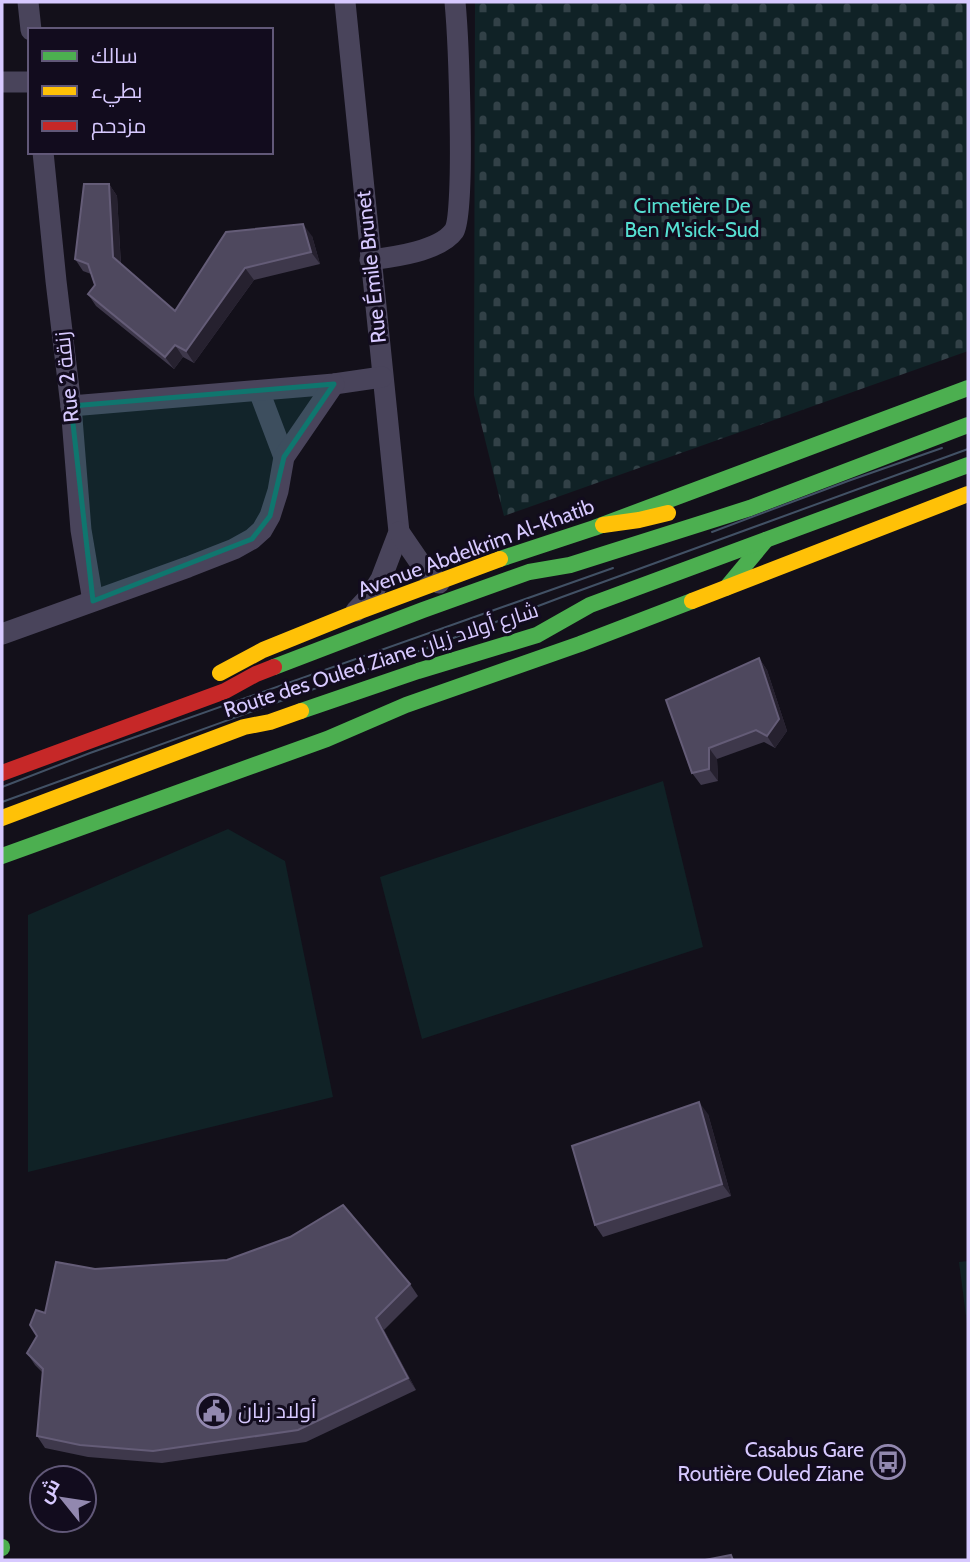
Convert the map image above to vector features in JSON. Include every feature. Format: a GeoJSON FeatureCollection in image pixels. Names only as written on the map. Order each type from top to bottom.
{"type":"FeatureCollection","features":[{"type":"Feature","properties":{"kind":"main road","name":"Avenue Abdelkrim Al-Khatib"},"geometry":{"type":"LineString","coordinates":[[204,680],[263,650],[352,614],[508,556],[603,525],[968,388]]}},
{"type":"Feature","properties":{"kind":"main road","name":"Route des Ouled Ziane شارع أولاد زيان"},"geometry":{"type":"LineString","coordinates":[[2,773],[225,691],[256,674],[423,610],[529,572],[570,565],[750,508],[968,425]]}},
{"type":"Feature","properties":{"kind":"main road","name":"Route des Ouled Ziane شارع أولاد زيان"},"geometry":{"type":"LineString","coordinates":[[2,818],[244,727],[270,722],[418,671],[537,635],[590,605],[968,465]]}},
{"type":"Feature","properties":{"kind":"main road"},"geometry":{"type":"LineString","coordinates":[[754,491],[803,489]]}},
{"type":"Feature","properties":{"kind":"main road"},"geometry":{"type":"LineString","coordinates":[[603,525],[654,516],[734,493]]}},
{"type":"Feature","properties":{"kind":"main road"},"geometry":{"type":"LineString","coordinates":[[2,856],[327,739],[405,705],[580,644],[968,494]]}},
{"type":"Feature","properties":{"kind":"main road"},"geometry":{"type":"LineString","coordinates":[[726,588],[767,539]]}},
{"type":"Feature","properties":{"kind":"main road"},"geometry":{"type":"LineString","coordinates":[[256,674],[263,650]]}},
{"type":"Feature","properties":{"kind":"street"},"geometry":{"type":"LineString","coordinates":[[28,2],[31,28]]}},
{"type":"Feature","properties":{"kind":"street","name":"Rue Émile Brunet"},"geometry":{"type":"LineString","coordinates":[[345,2],[398,532],[381,579],[371,595],[352,614]]}},
{"type":"Feature","properties":{"kind":"street"},"geometry":{"type":"LineString","coordinates":[[370,260],[400,256],[429,247],[453,233],[457,225],[460,200],[460,136],[455,2]]}},
{"type":"Feature","properties":{"kind":"street"},"geometry":{"type":"LineString","coordinates":[[2,82],[28,82]]}},
{"type":"Feature","properties":{"kind":"street","name":"Rue 2 زنقة"},"geometry":{"type":"LineString","coordinates":[[43,154],[71,406],[81,530],[93,601]]}},
{"type":"Feature","properties":{"kind":"street"},"geometry":{"type":"LineString","coordinates":[[71,406],[259,391],[382,377]]}},
{"type":"Feature","properties":{"kind":"street"},"geometry":{"type":"LineString","coordinates":[[2,634],[188,567],[252,540],[270,516],[284,457],[334,384]]}},
{"type":"Feature","properties":{"kind":"street"},"geometry":{"type":"LineString","coordinates":[[259,391],[284,457]]}},
{"type":"Feature","properties":{"kind":"street","name":"Rue Émile Brunet"},"geometry":{"type":"LineString","coordinates":[[398,532],[425,570],[439,583]]}},
{"type":"Feature","properties":{"kind":"highlighted area"},"geometry":{"type":"Polygon","coordinates":[[[334,384],[284,457],[270,516],[252,539],[93,601],[71,406],[334,384]]]}},
{"type":"Feature","properties":{"kind":"green space","name":"Cimetière De Ben M'sick-Sud"},"geometry":{"type":"Polygon","coordinates":[[[475,2],[968,2],[968,351],[504,516],[474,395],[475,2]]]}},
{"type":"Feature","properties":{"kind":"green space"},"geometry":{"type":"Polygon","coordinates":[[[663,781],[703,947],[422,1039],[380,877],[663,781]]]}},
{"type":"Feature","properties":{"kind":"green space"},"geometry":{"type":"Polygon","coordinates":[[[228,829],[285,861],[333,1097],[28,1172],[28,915],[228,829]]]}},
{"type":"Feature","properties":{"kind":"green space"},"geometry":{"type":"Polygon","coordinates":[[[968,1261],[968,1331],[959,1262],[968,1261]]]}},
{"type":"Feature","properties":{"kind":"building"},"geometry":{"type":"Polygon","coordinates":[[[84,184],[109,184],[113,257],[175,311],[226,232],[303,224],[311,252],[245,268],[186,351],[175,345],[165,357],[88,294],[95,285],[88,264],[75,259],[84,184]]]}},
{"type":"Feature","properties":{"kind":"building"},"geometry":{"type":"Polygon","coordinates":[[[759,658],[779,719],[767,736],[756,730],[709,748],[709,769],[692,773],[666,700],[759,658]]]}},
{"type":"Feature","properties":{"kind":"building"},"geometry":{"type":"Polygon","coordinates":[[[699,1102],[722,1184],[595,1225],[572,1146],[699,1102]]]}},
{"type":"Feature","properties":{"kind":"building"},"geometry":{"type":"Polygon","coordinates":[[[343,1205],[410,1284],[376,1318],[408,1378],[298,1430],[153,1451],[80,1445],[37,1436],[43,1369],[27,1353],[37,1336],[30,1325],[36,1310],[45,1313],[56,1262],[95,1269],[227,1260],[290,1237],[343,1205]]]}},
{"type":"Feature","properties":{"kind":"building"},"geometry":{"type":"Polygon","coordinates":[[[731,1555],[733,1560],[705,1560],[731,1555]]]}},
{"type":"Feature","properties":{"kind":"tram line"},"geometry":{"type":"LineString","coordinates":[[712,532],[942,448]]}},
{"type":"Feature","properties":{"kind":"tram line"},"geometry":{"type":"LineString","coordinates":[[2,802],[968,449]]}},
{"type":"Feature","properties":{"kind":"tram line"},"geometry":{"type":"LineString","coordinates":[[2,787],[90,753],[613,568]]}},
{"type":"Feature","properties":{"kind":"traffic: fast"},"geometry":{"type":"LineString","coordinates":[[500,559],[594,528],[968,388]]}},
{"type":"Feature","properties":{"kind":"traffic: fast"},"geometry":{"type":"LineString","coordinates":[[274,667],[529,572],[570,565],[750,508],[968,425]]}},
{"type":"Feature","properties":{"kind":"traffic: fast"},"geometry":{"type":"LineString","coordinates":[[301,711],[418,671],[537,635],[590,605],[968,465]]}},
{"type":"Feature","properties":{"kind":"traffic: fast"},"geometry":{"type":"LineString","coordinates":[[726,588],[766,540]]}},
{"type":"Feature","properties":{"kind":"traffic: fast"},"geometry":{"type":"LineString","coordinates":[[2,856],[327,739],[406,705],[580,644],[692,601]]}},
{"type":"Feature","properties":{"kind":"traffic: slow"},"geometry":{"type":"LineString","coordinates":[[692,601],[968,494]]}},
{"type":"Feature","properties":{"kind":"traffic: slow"},"geometry":{"type":"LineString","coordinates":[[603,525],[668,513]]}},
{"type":"Feature","properties":{"kind":"traffic: slow"},"geometry":{"type":"LineString","coordinates":[[220,673],[263,650],[500,559]]}},
{"type":"Feature","properties":{"kind":"traffic: slow"},"geometry":{"type":"LineString","coordinates":[[2,818],[244,727],[270,722],[301,711]]}},
{"type":"Feature","properties":{"kind":"traffic: jam"},"geometry":{"type":"LineString","coordinates":[[2,773],[225,691],[274,667]]}},
{"type":"Feature","properties":{"kind":"place","name":"أولاد زيان"},"geometry":{"type":"Point","coordinates":[214,1411]}},
{"type":"Feature","properties":{"kind":"place","name":"Casabus Gare Routière Ouled Ziane"},"geometry":{"type":"Point","coordinates":[888,1462]}}]}
